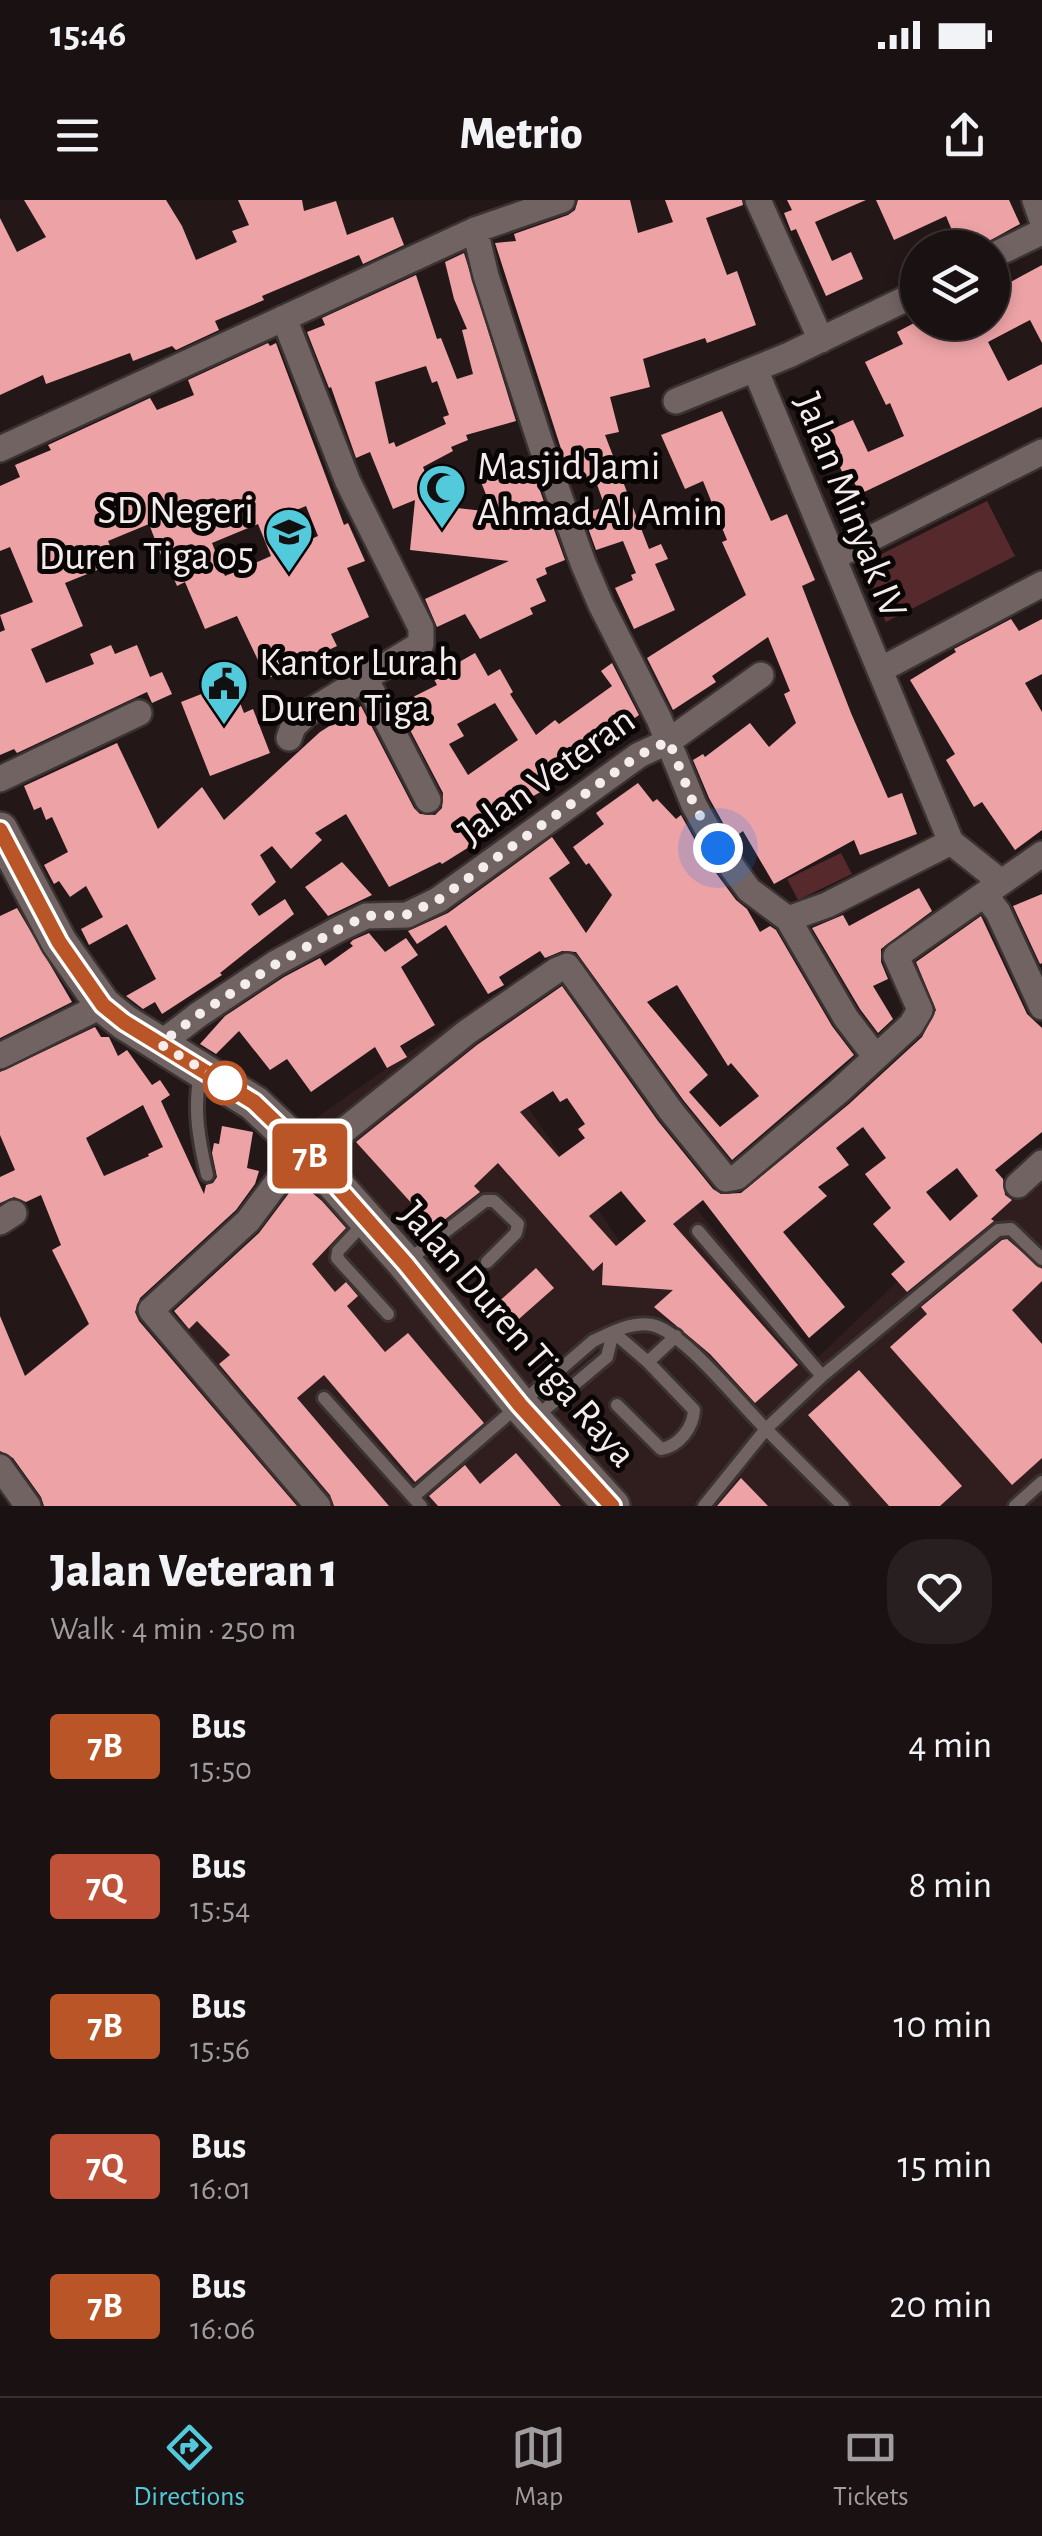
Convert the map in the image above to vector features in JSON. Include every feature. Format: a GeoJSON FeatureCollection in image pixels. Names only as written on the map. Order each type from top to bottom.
{"type":"FeatureCollection","features":[{"type":"Feature","properties":{"kind":"main road","name":"Jalan Duren Tiga Raya"},"geometry":{"type":"LineString","coordinates":[[0,830],[59,942],[103,1005],[254,1102],[307,1153],[405,1263],[526,1412],[612,1506]]}},
{"type":"Feature","properties":{"kind":"street"},"geometry":{"type":"LineString","coordinates":[[0,449],[475,230],[562,200]]}},
{"type":"Feature","properties":{"kind":"street"},"geometry":{"type":"LineString","coordinates":[[758,200],[821,340]]}},
{"type":"Feature","properties":{"kind":"street"},"geometry":{"type":"LineString","coordinates":[[1035,200],[1042,220]]}},
{"type":"Feature","properties":{"kind":"street","name":"Jalan Veteran"},"geometry":{"type":"LineString","coordinates":[[160,1044],[276,964],[350,922],[366,916],[406,915],[429,905],[639,755],[669,741],[632,672],[583,563],[504,333],[475,230]]}},
{"type":"Feature","properties":{"kind":"street"},"geometry":{"type":"LineString","coordinates":[[1010,247],[1042,232]]}},
{"type":"Feature","properties":{"kind":"street"},"geometry":{"type":"LineString","coordinates":[[676,401],[900,302]]}},
{"type":"Feature","properties":{"kind":"street"},"geometry":{"type":"LineString","coordinates":[[284,318],[348,482],[421,628],[421,644],[306,714],[292,726],[289,738]]}},
{"type":"Feature","properties":{"kind":"street","name":"Jalan Minyak IV"},"geometry":{"type":"LineString","coordinates":[[756,368],[951,842]]}},
{"type":"Feature","properties":{"kind":"street"},"geometry":{"type":"LineString","coordinates":[[834,558],[1040,459]]}},
{"type":"Feature","properties":{"kind":"street","name":"Jalan Minyak IV"},"geometry":{"type":"LineString","coordinates":[[880,670],[1042,584]]}},
{"type":"Feature","properties":{"kind":"street"},"geometry":{"type":"LineString","coordinates":[[761,674],[669,741],[694,805],[726,862],[749,890],[788,919],[846,1018],[875,1056]]}},
{"type":"Feature","properties":{"kind":"street"},"geometry":{"type":"LineString","coordinates":[[366,680],[428,800]]}},
{"type":"Feature","properties":{"kind":"street"},"geometry":{"type":"LineString","coordinates":[[0,779],[139,713]]}},
{"type":"Feature","properties":{"kind":"street"},"geometry":{"type":"LineString","coordinates":[[788,919],[827,905],[951,842],[993,889],[998,912],[1042,1007]]}},
{"type":"Feature","properties":{"kind":"street"},"geometry":{"type":"LineString","coordinates":[[318,1506],[151,1310],[248,1221],[307,1153],[467,1032],[563,966],[573,973],[671,1111],[726,1178],[736,1177],[911,1025],[920,1010],[896,956],[1042,854]]}},
{"type":"Feature","properties":{"kind":"street"},"geometry":{"type":"LineString","coordinates":[[0,1056],[103,1005]]}},
{"type":"Feature","properties":{"kind":"street"},"geometry":{"type":"LineString","coordinates":[[1018,1185],[1042,1164]]}},
{"type":"Feature","properties":{"kind":"street"},"geometry":{"type":"LineString","coordinates":[[0,1467],[28,1506]]}},
{"type":"Feature","properties":{"kind":"lane"},"geometry":{"type":"LineString","coordinates":[[201,1067],[196,1108],[207,1175]]}},
{"type":"Feature","properties":{"kind":"lane"},"geometry":{"type":"LineString","coordinates":[[405,1263],[485,1201],[494,1201],[518,1224],[516,1233],[487,1262]]}},
{"type":"Feature","properties":{"kind":"lane"},"geometry":{"type":"LineString","coordinates":[[367,1220],[338,1250],[337,1258],[388,1314]]}},
{"type":"Feature","properties":{"kind":"lane"},"geometry":{"type":"LineString","coordinates":[[704,1506],[766,1430],[822,1376],[998,1230],[1011,1229],[1042,1259]]}},
{"type":"Feature","properties":{"kind":"lane"},"geometry":{"type":"LineString","coordinates":[[698,1231],[822,1376]]}},
{"type":"Feature","properties":{"kind":"lane"},"geometry":{"type":"LineString","coordinates":[[526,1412],[594,1341],[622,1328],[652,1324],[676,1336],[843,1506]]}},
{"type":"Feature","properties":{"kind":"lane"},"geometry":{"type":"LineString","coordinates":[[324,1398],[417,1502],[526,1412],[608,1356],[614,1332]]}},
{"type":"Feature","properties":{"kind":"lane"},"geometry":{"type":"LineString","coordinates":[[614,1332],[694,1410],[693,1423],[672,1447],[661,1449],[616,1405]]}},
{"type":"Feature","properties":{"kind":"lane"},"geometry":{"type":"LineString","coordinates":[[648,1362],[676,1336]]}},
{"type":"Feature","properties":{"kind":"lane"},"geometry":{"type":"LineString","coordinates":[[1015,1506],[1042,1482]]}},
{"type":"Feature","properties":{"kind":"shaded area"},"geometry":{"type":"Polygon","coordinates":[[[987,501],[1015,556],[886,622],[858,566],[987,501]]]}},
{"type":"Feature","properties":{"kind":"shaded area"},"geometry":{"type":"Polygon","coordinates":[[[841,853],[852,874],[798,900],[787,879],[841,853]]]}},
{"type":"Feature","properties":{"kind":"shaded area"},"geometry":{"type":"Polygon","coordinates":[[[464,1014],[629,1255],[692,1203],[817,1358],[1042,1144],[1042,1506],[293,1506],[159,1339],[320,1207],[269,1151],[464,1014]]]}},
{"type":"Feature","properties":{"kind":"building"},"geometry":{"type":"Polygon","coordinates":[[[24,200],[166,200],[196,260],[237,242],[232,231],[249,225],[238,200],[302,200],[304,211],[336,201],[347,235],[393,217],[404,245],[363,264],[359,255],[262,296],[264,300],[215,321],[219,330],[176,350],[172,346],[133,361],[130,353],[46,384],[43,375],[0,395],[0,218],[17,252],[46,237],[24,200]]]}},
{"type":"Feature","properties":{"kind":"building"},"geometry":{"type":"Polygon","coordinates":[[[578,200],[630,200],[638,233],[673,222],[665,200],[742,200],[743,205],[706,218],[727,275],[737,271],[756,325],[707,343],[705,338],[643,359],[650,387],[610,397],[619,432],[605,435],[649,549],[661,544],[668,559],[655,564],[675,610],[634,629],[615,588],[633,580],[631,575],[636,573],[623,541],[596,550],[583,514],[605,507],[594,476],[572,483],[495,243],[516,241],[514,234],[568,215],[575,210],[578,200]]]}},
{"type":"Feature","properties":{"kind":"building"},"geometry":{"type":"Polygon","coordinates":[[[787,200],[866,200],[815,222],[832,261],[851,252],[863,279],[826,296],[796,229],[791,231],[784,213],[792,210],[787,200]]]}},
{"type":"Feature","properties":{"kind":"building"},"geometry":{"type":"Polygon","coordinates":[[[876,200],[1009,200],[1020,224],[1009,230],[952,230],[946,216],[916,230],[900,230],[900,237],[894,240],[876,200]]]}},
{"type":"Feature","properties":{"kind":"building"},"geometry":{"type":"Polygon","coordinates":[[[464,253],[516,421],[466,435],[468,440],[423,467],[439,506],[493,512],[481,482],[530,463],[565,560],[545,568],[547,574],[536,579],[546,601],[530,608],[533,614],[480,639],[465,614],[437,627],[425,599],[509,561],[410,550],[415,500],[393,509],[370,452],[356,458],[307,332],[325,325],[322,318],[416,275],[437,339],[441,338],[457,379],[473,374],[462,330],[467,329],[445,262],[464,253]],[[426,366],[375,382],[389,444],[394,442],[396,447],[446,424],[443,417],[449,415],[437,381],[432,383],[426,366]]]}},
{"type":"Feature","properties":{"kind":"building"},"geometry":{"type":"Polygon","coordinates":[[[1042,265],[1042,343],[1030,320],[1010,330],[1010,282],[1042,265]]]}},
{"type":"Feature","properties":{"kind":"building"},"geometry":{"type":"Polygon","coordinates":[[[901,340],[992,340],[988,342],[1008,381],[1042,364],[1042,407],[860,494],[854,482],[848,484],[834,455],[840,452],[830,430],[853,420],[868,452],[904,436],[890,403],[886,405],[865,362],[903,344],[901,340]]]}},
{"type":"Feature","properties":{"kind":"building"},"geometry":{"type":"Polygon","coordinates":[[[268,343],[276,343],[344,525],[348,523],[365,561],[347,568],[369,617],[331,634],[337,646],[267,679],[237,616],[205,629],[185,582],[177,586],[167,562],[164,563],[149,524],[108,541],[117,562],[65,583],[83,626],[31,649],[46,683],[94,664],[90,654],[111,645],[115,654],[137,645],[150,677],[162,672],[172,694],[152,703],[147,692],[17,753],[14,749],[0,755],[0,632],[5,630],[0,615],[33,602],[10,547],[0,551],[0,486],[20,477],[15,465],[51,450],[48,445],[150,398],[157,410],[194,395],[188,380],[268,343]],[[306,506],[275,519],[288,549],[318,536],[306,506]],[[258,524],[212,543],[225,576],[271,556],[258,524]]]}},
{"type":"Feature","properties":{"kind":"building"},"geometry":{"type":"Polygon","coordinates":[[[722,411],[771,521],[787,514],[815,580],[802,586],[851,713],[888,798],[902,793],[917,834],[860,855],[854,840],[774,884],[743,831],[732,839],[693,760],[703,754],[705,757],[750,723],[769,747],[796,723],[784,694],[790,691],[768,637],[712,676],[716,682],[673,710],[647,658],[746,595],[722,542],[727,540],[703,481],[685,489],[661,435],[722,411]]]}},
{"type":"Feature","properties":{"kind":"building"},"geometry":{"type":"Polygon","coordinates":[[[1011,619],[1019,631],[1042,619],[1042,674],[1025,683],[1042,712],[1042,830],[1015,850],[982,802],[974,807],[946,760],[955,754],[910,680],[956,652],[954,649],[1011,619]]]}},
{"type":"Feature","properties":{"kind":"building"},"geometry":{"type":"Polygon","coordinates":[[[475,653],[488,676],[500,669],[513,692],[510,694],[536,735],[555,720],[559,724],[612,686],[601,671],[612,663],[639,715],[589,751],[592,755],[558,777],[560,781],[487,822],[493,832],[442,864],[389,887],[346,814],[315,833],[322,840],[291,869],[272,846],[260,855],[276,882],[251,904],[259,916],[285,899],[294,914],[222,975],[162,1014],[155,1002],[143,1009],[126,996],[156,979],[127,924],[89,945],[81,929],[103,917],[86,886],[70,897],[59,881],[54,884],[44,865],[68,852],[52,817],[46,820],[41,807],[34,810],[24,786],[117,743],[158,829],[202,787],[224,820],[320,732],[361,706],[414,808],[420,814],[435,815],[442,808],[443,793],[397,705],[437,685],[433,677],[475,653]],[[495,703],[457,724],[464,736],[449,744],[468,775],[518,740],[495,703]]]}},
{"type":"Feature","properties":{"kind":"building","name":"Kantor Lurah Duren Tiga"},"geometry":{"type":"Polygon","coordinates":[[[222,686],[225,694],[235,690],[244,713],[253,709],[270,753],[210,776],[181,702],[222,686]]]}},
{"type":"Feature","properties":{"kind":"building"},"geometry":{"type":"Polygon","coordinates":[[[638,783],[653,802],[657,799],[676,819],[681,815],[705,858],[747,909],[760,932],[770,926],[776,930],[832,1026],[854,1055],[732,1160],[576,952],[562,951],[545,958],[540,951],[499,977],[504,985],[488,994],[446,925],[417,944],[408,931],[448,913],[552,837],[570,863],[549,878],[586,933],[612,895],[573,847],[604,824],[596,813],[638,783]],[[677,985],[647,1002],[708,1075],[689,1092],[720,1127],[759,1096],[731,1063],[728,1066],[677,985]]]}},
{"type":"Feature","properties":{"kind":"building"},"geometry":{"type":"Polygon","coordinates":[[[342,862],[372,895],[328,916],[305,887],[342,862]]]}},
{"type":"Feature","properties":{"kind":"building"},"geometry":{"type":"Polygon","coordinates":[[[919,888],[932,911],[881,949],[888,979],[873,986],[893,1019],[878,1033],[812,928],[843,915],[849,926],[919,888]]]}},
{"type":"Feature","properties":{"kind":"building"},"geometry":{"type":"Polygon","coordinates":[[[1042,894],[1042,963],[1040,964],[1013,906],[1042,894]]]}},
{"type":"Feature","properties":{"kind":"building"},"geometry":{"type":"Polygon","coordinates":[[[17,908],[72,1002],[0,1038],[0,916],[17,908]]]}},
{"type":"Feature","properties":{"kind":"building"},"geometry":{"type":"Polygon","coordinates":[[[981,916],[1027,1014],[1042,1028],[1042,1132],[995,1170],[1003,1179],[1005,1195],[1012,1200],[991,1219],[994,1221],[907,1292],[891,1274],[905,1262],[873,1224],[891,1208],[865,1174],[886,1158],[863,1127],[836,1148],[849,1165],[818,1187],[827,1196],[783,1232],[845,1307],[809,1338],[703,1200],[673,1224],[798,1365],[755,1403],[710,1354],[654,1307],[673,1290],[602,1285],[603,1262],[593,1271],[498,1163],[474,1186],[480,1192],[434,1228],[356,1142],[477,1045],[562,986],[658,1121],[713,1189],[721,1194],[741,1193],[849,1104],[922,1037],[936,1010],[916,962],[981,916]],[[553,1091],[520,1112],[559,1157],[585,1138],[578,1129],[585,1124],[567,1098],[560,1102],[553,1091]],[[957,1168],[926,1192],[950,1221],[978,1196],[957,1168]],[[621,1191],[589,1216],[616,1246],[646,1221],[621,1191]]]}},
{"type":"Feature","properties":{"kind":"building"},"geometry":{"type":"Polygon","coordinates":[[[369,933],[385,952],[406,938],[418,955],[401,967],[435,1025],[400,1046],[407,1057],[387,1068],[375,1047],[311,1092],[287,1059],[270,1070],[239,1031],[216,1054],[200,1044],[225,1016],[284,977],[320,958],[325,966],[353,946],[353,940],[369,933]]]}},
{"type":"Feature","properties":{"kind":"building"},"geometry":{"type":"Polygon","coordinates":[[[95,1027],[101,1037],[109,1037],[118,1056],[127,1050],[152,1085],[160,1080],[170,1095],[161,1101],[204,1194],[206,1185],[217,1177],[212,1153],[214,1143],[219,1144],[222,1126],[253,1132],[247,1168],[259,1171],[255,1184],[236,1210],[140,1298],[135,1312],[297,1506],[44,1506],[13,1458],[0,1451],[0,1316],[25,1376],[89,1324],[52,1250],[61,1245],[41,1195],[26,1202],[14,1197],[0,1203],[0,1177],[15,1170],[0,1135],[0,1072],[95,1027]],[[143,1105],[86,1138],[104,1176],[163,1147],[143,1105]]]}},
{"type":"Feature","properties":{"kind":"building"},"geometry":{"type":"Polygon","coordinates":[[[298,1181],[346,1228],[312,1264],[335,1292],[346,1282],[358,1296],[347,1306],[385,1352],[408,1333],[484,1423],[415,1482],[324,1375],[297,1398],[389,1506],[334,1506],[330,1495],[219,1364],[230,1355],[197,1321],[189,1329],[174,1311],[259,1233],[298,1181]]]}},
{"type":"Feature","properties":{"kind":"building"},"geometry":{"type":"Polygon","coordinates":[[[1007,1239],[1042,1269],[1042,1281],[1012,1310],[1042,1344],[1042,1458],[1012,1485],[890,1347],[927,1314],[921,1307],[1007,1239]]]}},
{"type":"Feature","properties":{"kind":"building"},"geometry":{"type":"Polygon","coordinates":[[[536,1268],[554,1288],[511,1326],[493,1307],[536,1268]]]}},
{"type":"Feature","properties":{"kind":"building"},"geometry":{"type":"Polygon","coordinates":[[[859,1370],[962,1486],[940,1506],[889,1506],[808,1415],[859,1370]]]}},
{"type":"Feature","properties":{"kind":"building"},"geometry":{"type":"Polygon","coordinates":[[[516,1453],[561,1506],[438,1506],[429,1496],[465,1465],[480,1484],[516,1453]]]}},
{"type":"Feature","properties":{"kind":"building"},"geometry":{"type":"Polygon","coordinates":[[[741,1478],[768,1506],[717,1506],[741,1478]]]}},
{"type":"Feature","properties":{"kind":"bus line","name":"7B"},"geometry":{"type":"LineString","coordinates":[[0,830],[59,942],[103,1005],[254,1102],[312,1158],[405,1263],[520,1405],[612,1506]]}},
{"type":"Feature","properties":{"kind":"place","name":"Masjid Jami Ahmad Al Amin"},"geometry":{"type":"Point","coordinates":[442,530]}},
{"type":"Feature","properties":{"kind":"place","name":"SD Negeri Duren Tiga 05"},"geometry":{"type":"Point","coordinates":[289,574]}},
{"type":"Feature","properties":{"kind":"place","name":"Kantor Lurah Duren Tiga"},"geometry":{"type":"Point","coordinates":[224,726]}},
{"type":"Feature","properties":{"kind":"route"},"geometry":{"type":"LineString","coordinates":[[225,1083],[160,1044],[276,964],[337,930],[366,916],[393,917],[420,911],[639,755],[669,741],[694,805],[718,848]]}}]}
